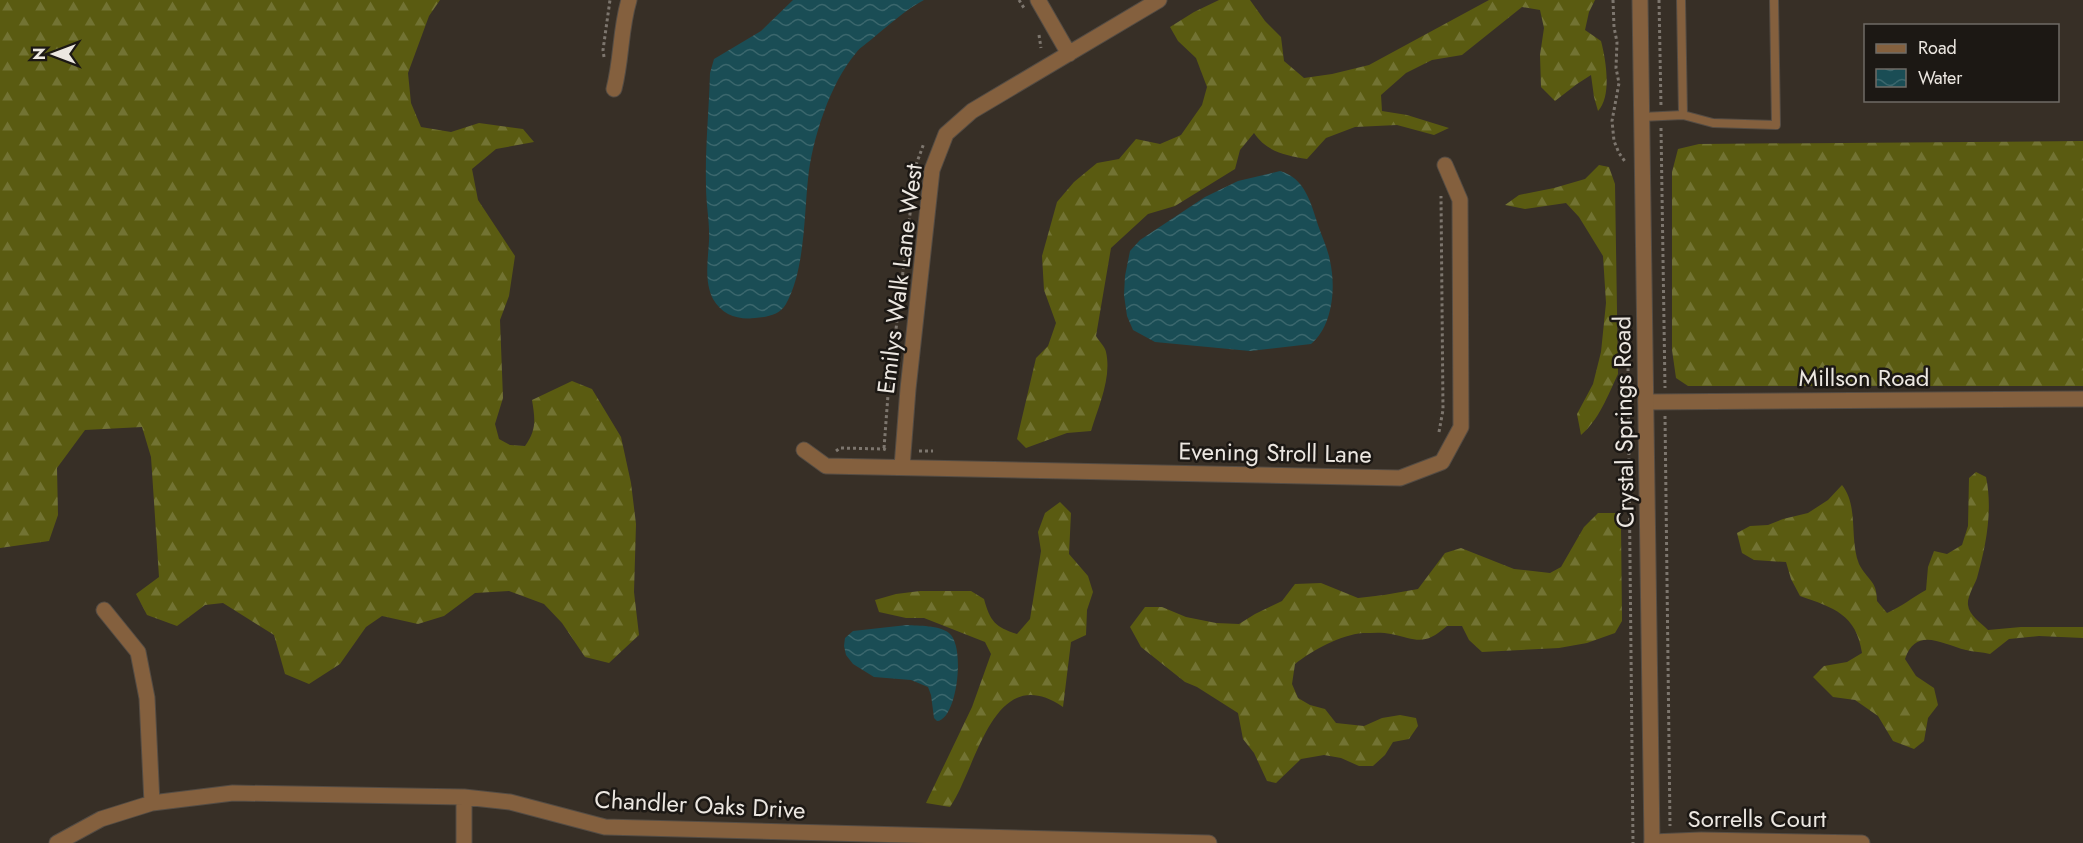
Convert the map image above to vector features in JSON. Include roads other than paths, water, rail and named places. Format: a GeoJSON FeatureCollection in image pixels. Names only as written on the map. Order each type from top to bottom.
{"type":"FeatureCollection","features":[{"type":"Feature","properties":{"kind":"street"},"geometry":{"type":"LineString","coordinates":[[614,89],[620,66],[624,19],[629,0]]}},
{"type":"Feature","properties":{"kind":"street"},"geometry":{"type":"LineString","coordinates":[[1038,0],[1066,48]]}},
{"type":"Feature","properties":{"kind":"street","name":"Emilys Walk Lane West"},"geometry":{"type":"LineString","coordinates":[[902,467],[932,170],[946,134],[972,111],[1066,48],[1159,0]]}},
{"type":"Feature","properties":{"kind":"street","name":"Crystal Springs Road"},"geometry":{"type":"LineString","coordinates":[[1640,0],[1652,843]]}},
{"type":"Feature","properties":{"kind":"street","name":"Evening Stroll Lane"},"geometry":{"type":"LineString","coordinates":[[804,450],[826,466],[1400,478],[1442,462],[1461,427],[1460,200],[1447,170]]}},
{"type":"Feature","properties":{"kind":"street","name":"Millson Road"},"geometry":{"type":"LineString","coordinates":[[1646,402],[2083,399]]}},
{"type":"Feature","properties":{"kind":"street"},"geometry":{"type":"LineString","coordinates":[[104,610],[138,652],[147,698],[152,803]]}},
{"type":"Feature","properties":{"kind":"street","name":"Chandler Oaks Drive"},"geometry":{"type":"LineString","coordinates":[[57,843],[101,819],[152,803],[233,793],[464,797],[510,802],[605,827],[1209,843]]}},
{"type":"Feature","properties":{"kind":"street"},"geometry":{"type":"LineString","coordinates":[[464,797],[464,843]]}},
{"type":"Feature","properties":{"kind":"street","name":"Sorrells Court"},"geometry":{"type":"LineString","coordinates":[[1652,843],[1670,841],[1862,843]]}},
{"type":"Feature","properties":{"kind":"lane"},"geometry":{"type":"LineString","coordinates":[[1681,0],[1683,115]]}},
{"type":"Feature","properties":{"kind":"lane"},"geometry":{"type":"LineString","coordinates":[[1642,117],[1683,115],[1713,123],[1776,125],[1774,0]]}},
{"type":"Feature","properties":{"kind":"water"},"geometry":{"type":"Polygon","coordinates":[[[793,0],[924,0],[904,13],[860,49],[838,80],[818,130],[810,164],[800,259],[792,290],[786,304],[777,313],[764,317],[743,318],[726,313],[721,309],[713,299],[708,285],[709,234],[706,172],[710,73],[714,59],[761,31],[793,0]]]}},
{"type":"Feature","properties":{"kind":"water"},"geometry":{"type":"Polygon","coordinates":[[[1280,171],[1296,179],[1306,192],[1329,256],[1332,271],[1331,306],[1328,317],[1324,327],[1311,344],[1250,351],[1155,342],[1133,330],[1127,316],[1124,295],[1125,276],[1130,251],[1140,240],[1205,197],[1238,181],[1280,171]]]}},
{"type":"Feature","properties":{"kind":"water"},"geometry":{"type":"Polygon","coordinates":[[[907,625],[929,626],[945,630],[954,640],[958,666],[957,682],[950,709],[944,717],[937,721],[934,718],[928,687],[911,680],[874,677],[853,664],[846,655],[845,638],[853,631],[907,625]]]}}]}
